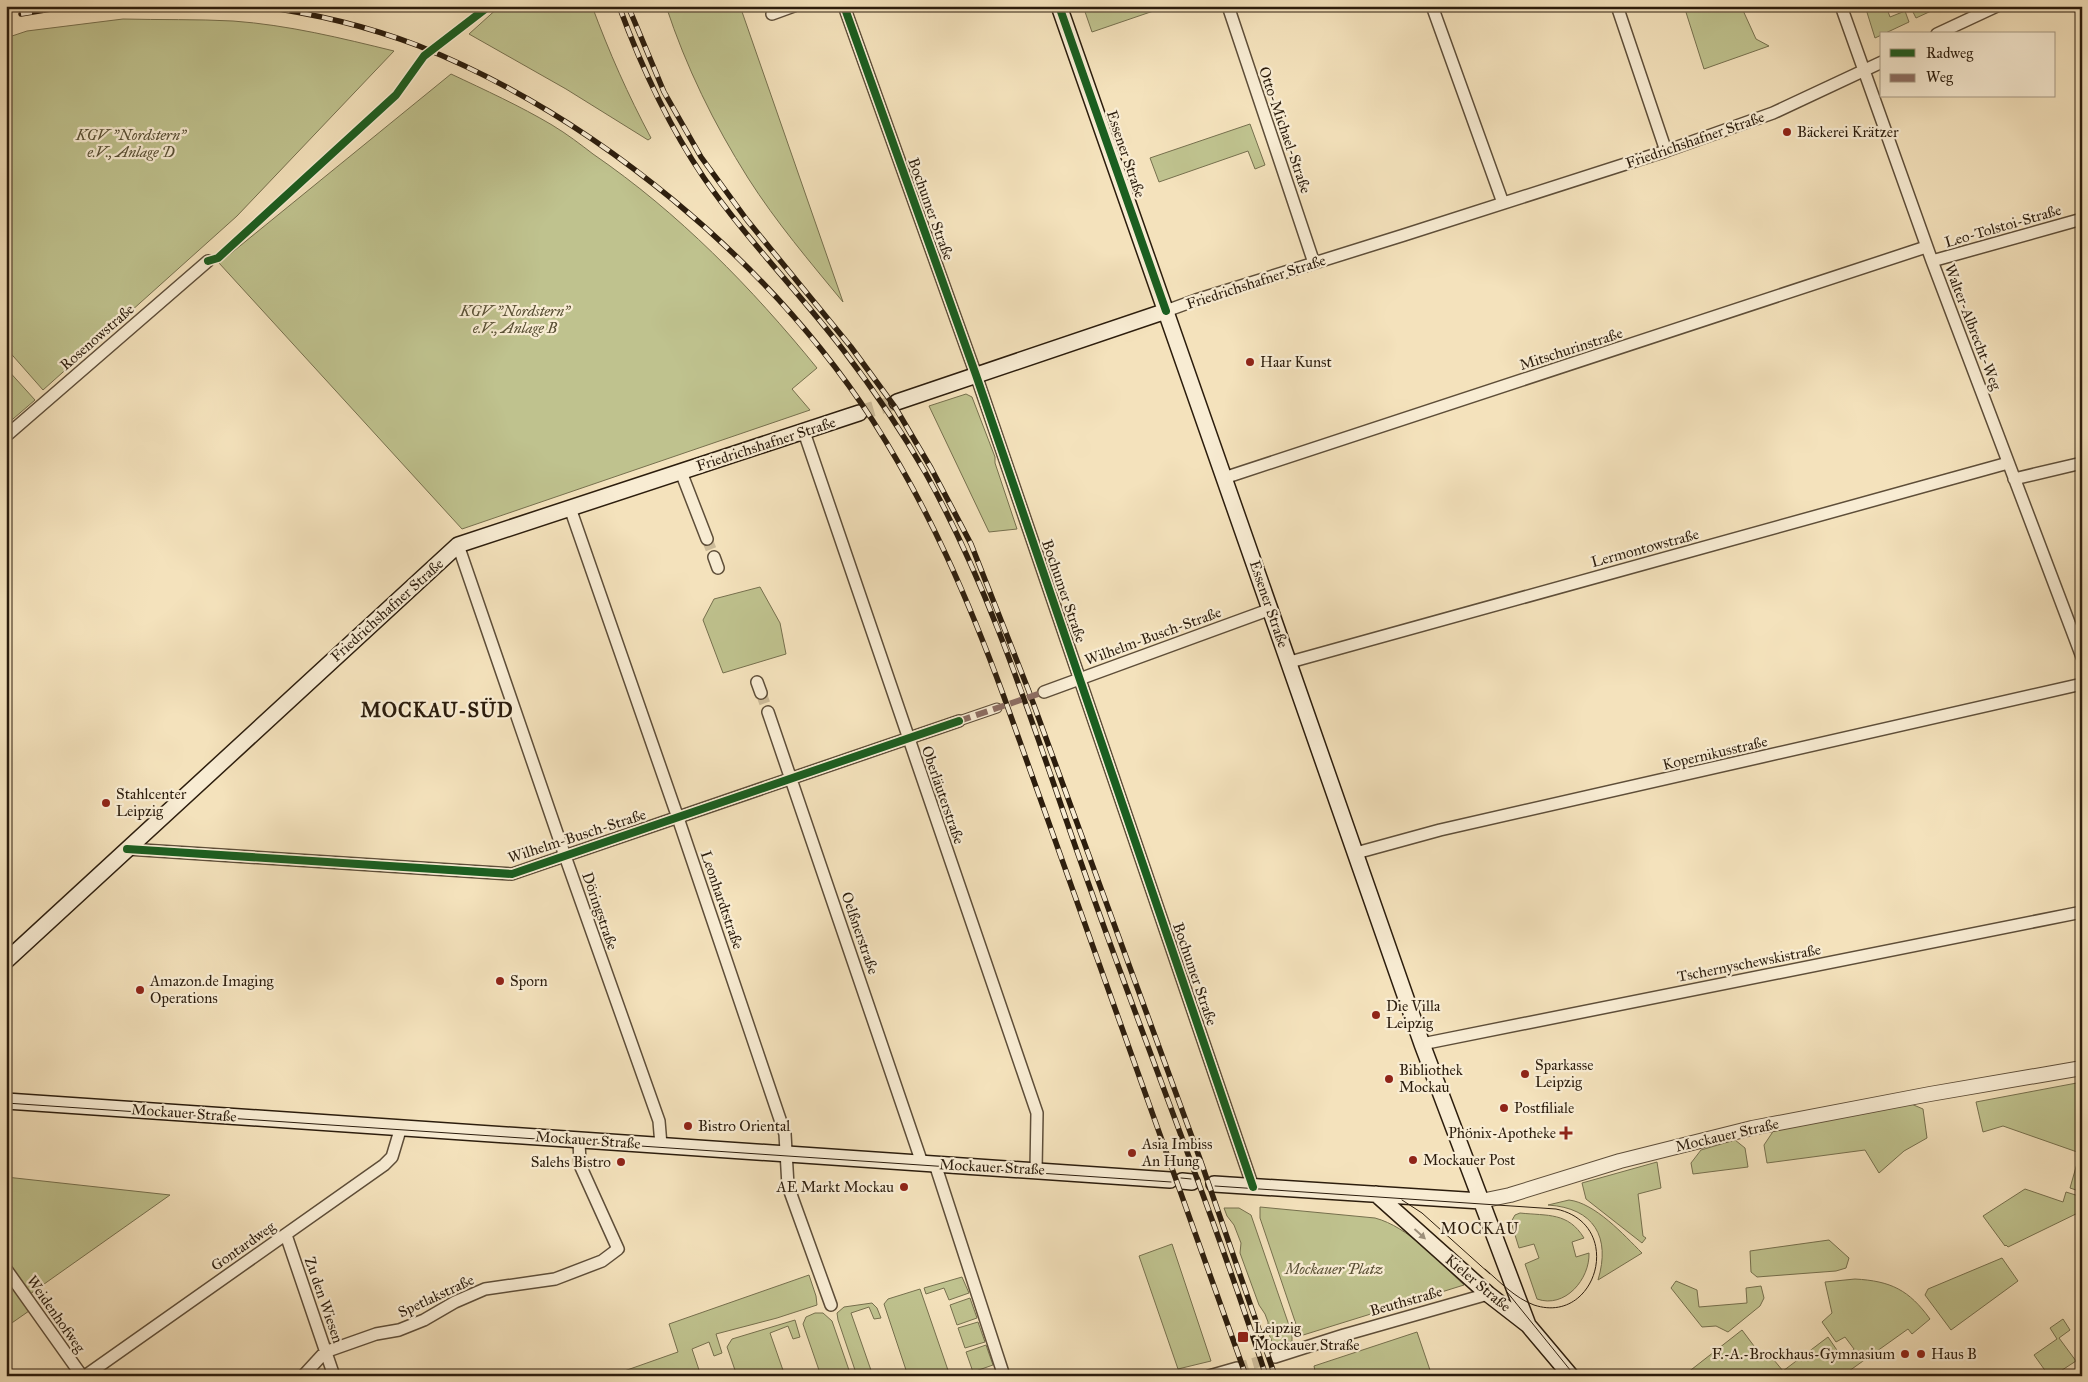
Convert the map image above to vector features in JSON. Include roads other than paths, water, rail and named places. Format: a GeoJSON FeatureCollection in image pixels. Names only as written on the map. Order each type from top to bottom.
{"type":"FeatureCollection","features":[{"type":"Feature","properties":{"kind":"main road","name":"Essener Straße"},"geometry":{"type":"LineString","coordinates":[[1059,6],[1290,662],[1422,1044],[1481,1201]]}},
{"type":"Feature","properties":{"kind":"main road","name":"Friedrichshafner Straße"},"geometry":{"type":"LineString","coordinates":[[897,402],[1166,311]]}},
{"type":"Feature","properties":{"kind":"main road","name":"Friedrichshafner Straße"},"geometry":{"type":"LineString","coordinates":[[6,961],[458,545],[859,413]]}},
{"type":"Feature","properties":{"kind":"main road","name":"Mockauer Straße"},"geometry":{"type":"LineString","coordinates":[[6,1101],[1181,1181]]}},
{"type":"Feature","properties":{"kind":"main road","name":"Mockauer Straße"},"geometry":{"type":"LineString","coordinates":[[1214,1184],[1380,1198],[1481,1201]]}},
{"type":"Feature","properties":{"kind":"main road","name":"Kieler Straße"},"geometry":{"type":"LineString","coordinates":[[1380,1198],[1488,1294],[1528,1325],[1571,1376]]}},
{"type":"Feature","properties":{"kind":"main road","name":"Kieler Straße"},"geometry":{"type":"LineString","coordinates":[[1481,1201],[1528,1325]]}},
{"type":"Feature","properties":{"kind":"street"},"geometry":{"type":"LineString","coordinates":[[772,14],[794,6]]}},
{"type":"Feature","properties":{"kind":"street","name":"Bochumer Straße"},"geometry":{"type":"LineString","coordinates":[[844,6],[976,375],[1253,1187]]}},
{"type":"Feature","properties":{"kind":"street","name":"Otto-Michael-Straße"},"geometry":{"type":"LineString","coordinates":[[1228,6],[1314,263]]}},
{"type":"Feature","properties":{"kind":"street"},"geometry":{"type":"LineString","coordinates":[[1432,6],[1503,204]]}},
{"type":"Feature","properties":{"kind":"street"},"geometry":{"type":"LineString","coordinates":[[1616,6],[1666,151]]}},
{"type":"Feature","properties":{"kind":"street","name":"Walter-Albrecht-Weg"},"geometry":{"type":"LineString","coordinates":[[1841,6],[1926,247],[2082,657]]}},
{"type":"Feature","properties":{"kind":"street"},"geometry":{"type":"LineString","coordinates":[[1941,32],[1997,6]]}},
{"type":"Feature","properties":{"kind":"street","name":"Friedrichshafner Straße"},"geometry":{"type":"LineString","coordinates":[[1166,311],[1666,151],[1773,113],[1880,63]]}},
{"type":"Feature","properties":{"kind":"street","name":"Leo-Tolstoi-Straße"},"geometry":{"type":"LineString","coordinates":[[1932,261],[2082,219]]}},
{"type":"Feature","properties":{"kind":"street","name":"Mitschurinstraße"},"geometry":{"type":"LineString","coordinates":[[1224,478],[1926,247]]}},
{"type":"Feature","properties":{"kind":"street","name":"Rosenowstraße"},"geometry":{"type":"LineString","coordinates":[[6,436],[208,261]]}},
{"type":"Feature","properties":{"kind":"street","name":"Oberläuterstraße"},"geometry":{"type":"LineString","coordinates":[[804,432],[1037,1113],[1036,1170]]}},
{"type":"Feature","properties":{"kind":"street"},"geometry":{"type":"LineString","coordinates":[[2014,479],[2082,462]]}},
{"type":"Feature","properties":{"kind":"street","name":"Lermontowstraße"},"geometry":{"type":"LineString","coordinates":[[1290,662],[2008,463]]}},
{"type":"Feature","properties":{"kind":"street"},"geometry":{"type":"LineString","coordinates":[[681,472],[707,539]]}},
{"type":"Feature","properties":{"kind":"street","name":"Leonhardtstraße"},"geometry":{"type":"LineString","coordinates":[[570,508],[785,1134],[788,1186],[831,1305]]}},
{"type":"Feature","properties":{"kind":"street","name":"Döringstraße"},"geometry":{"type":"LineString","coordinates":[[458,545],[659,1121],[661,1145]]}},
{"type":"Feature","properties":{"kind":"street","name":"Wilhelm-Busch-Straße"},"geometry":{"type":"LineString","coordinates":[[1044,692],[1271,609]]}},
{"type":"Feature","properties":{"kind":"street","name":"Kopernikusstraße"},"geometry":{"type":"LineString","coordinates":[[1356,853],[1440,830],[2082,684]]}},
{"type":"Feature","properties":{"kind":"street","name":"Wilhelm-Busch-Straße"},"geometry":{"type":"LineString","coordinates":[[128,849],[512,874],[997,708]]}},
{"type":"Feature","properties":{"kind":"street","name":"Oelßnerstraße"},"geometry":{"type":"LineString","coordinates":[[768,712],[1004,1376]]}},
{"type":"Feature","properties":{"kind":"street","name":"Tschernyschewskistraße"},"geometry":{"type":"LineString","coordinates":[[1422,1044],[2082,912]]}},
{"type":"Feature","properties":{"kind":"street","name":"Mockauer Straße"},"geometry":{"type":"LineString","coordinates":[[1481,1201],[1510,1195],[1620,1161],[1752,1128],[1930,1094],[2082,1068]]}},
{"type":"Feature","properties":{"kind":"street","name":"Gontardweg"},"geometry":{"type":"LineString","coordinates":[[83,1376],[384,1166],[392,1156],[397,1145],[401,1127]]}},
{"type":"Feature","properties":{"kind":"street","name":"Spetlakstraße"},"geometry":{"type":"LineString","coordinates":[[325,1352],[376,1334],[408,1327],[454,1302],[486,1289],[555,1279],[602,1261],[618,1249],[580,1165],[579,1140]]}},
{"type":"Feature","properties":{"kind":"street","name":"Zu den Wiesen"},"geometry":{"type":"LineString","coordinates":[[286,1235],[334,1376]]}},
{"type":"Feature","properties":{"kind":"street","name":"Weidenhofweg"},"geometry":{"type":"LineString","coordinates":[[6,1269],[83,1376]]}},
{"type":"Feature","properties":{"kind":"street","name":"Beuthstraße"},"geometry":{"type":"LineString","coordinates":[[1275,1357],[1344,1335],[1488,1294]]}},
{"type":"Feature","properties":{"kind":"street"},"geometry":{"type":"LineString","coordinates":[[303,1376],[325,1352]]}},
{"type":"Feature","properties":{"kind":"street"},"geometry":{"type":"LineString","coordinates":[[1208,1376],[1237,1368]]}},
{"type":"Feature","properties":{"kind":"tunnel"},"geometry":{"type":"LineString","coordinates":[[859,413],[897,402]]}},
{"type":"Feature","properties":{"kind":"tunnel"},"geometry":{"type":"LineString","coordinates":[[707,539],[714,557]]}},
{"type":"Feature","properties":{"kind":"tunnel"},"geometry":{"type":"LineString","coordinates":[[761,693],[768,712]]}},
{"type":"Feature","properties":{"kind":"tunnel"},"geometry":{"type":"LineString","coordinates":[[1237,1368],[1275,1357]]}},
{"type":"Feature","properties":{"kind":"tram line"},"geometry":{"type":"LineString","coordinates":[[6,1103],[1171,1182]]}},
{"type":"Feature","properties":{"kind":"tram line"},"geometry":{"type":"LineString","coordinates":[[1181,1178],[1191,1179]]}},
{"type":"Feature","properties":{"kind":"tram line"},"geometry":{"type":"LineString","coordinates":[[1215,1186],[1556,1209],[1578,1218],[1591,1233],[1596,1252],[1595,1270],[1587,1288],[1574,1301],[1556,1308],[1534,1305],[1527,1302],[1508,1289],[1485,1269]]}},
{"type":"Feature","properties":{"kind":"tram line"},"geometry":{"type":"LineString","coordinates":[[1402,1200],[1422,1213],[1490,1274]]}},
{"type":"Feature","properties":{"kind":"tram line"},"geometry":{"type":"LineString","coordinates":[[1507,1292],[1575,1376]]}},
{"type":"Feature","properties":{"kind":"railway"},"geometry":{"type":"LineString","coordinates":[[21,14],[69,6]]}},
{"type":"Feature","properties":{"kind":"railway"},"geometry":{"type":"LineString","coordinates":[[257,6],[339,21],[419,46],[485,76],[550,112],[613,154],[673,200],[730,251],[783,305],[831,362],[873,421],[912,487],[930,521],[977,626],[1246,1376]]}},
{"type":"Feature","properties":{"kind":"railway"},"geometry":{"type":"LineString","coordinates":[[619,6],[636,51],[656,95],[691,158],[720,201],[827,329],[866,380],[916,456],[951,521],[974,571],[1015,675],[1111,946],[1224,1252],[1266,1376]]}},
{"type":"Feature","properties":{"kind":"railway"},"geometry":{"type":"LineString","coordinates":[[628,6],[664,92],[701,157],[747,220],[851,347],[895,407],[931,468],[971,544],[1028,689],[1200,1159],[1275,1376]]}},
{"type":"Feature","properties":{"kind":"place","name":"Bäckerei Krätzer"},"geometry":{"type":"Point","coordinates":[1787,132]}},
{"type":"Feature","properties":{"kind":"place","name":"Haar Kunst"},"geometry":{"type":"Point","coordinates":[1250,362]}},
{"type":"Feature","properties":{"kind":"place","name":"Stahlcenter Leipzig"},"geometry":{"type":"Point","coordinates":[106,803]}},
{"type":"Feature","properties":{"kind":"place","name":"Sporn"},"geometry":{"type":"Point","coordinates":[500,981]}},
{"type":"Feature","properties":{"kind":"place","name":"Amazon.de Imaging Operations"},"geometry":{"type":"Point","coordinates":[140,990]}},
{"type":"Feature","properties":{"kind":"place","name":"Die Villa Leipzig"},"geometry":{"type":"Point","coordinates":[1376,1015]}},
{"type":"Feature","properties":{"kind":"place","name":"Sparkasse Leipzig"},"geometry":{"type":"Point","coordinates":[1525,1074]}},
{"type":"Feature","properties":{"kind":"place","name":"Bibliothek Mockau"},"geometry":{"type":"Point","coordinates":[1389,1079]}},
{"type":"Feature","properties":{"kind":"place","name":"Postfiliale"},"geometry":{"type":"Point","coordinates":[1504,1108]}},
{"type":"Feature","properties":{"kind":"place","name":"Bistro Oriental"},"geometry":{"type":"Point","coordinates":[688,1126]}},
{"type":"Feature","properties":{"kind":"place","name":"Phönix-Apotheke"},"geometry":{"type":"Point","coordinates":[1566,1133]}},
{"type":"Feature","properties":{"kind":"place","name":"Asia Imbiss An Hung"},"geometry":{"type":"Point","coordinates":[1132,1153]}},
{"type":"Feature","properties":{"kind":"place","name":"Mockauer Post"},"geometry":{"type":"Point","coordinates":[1413,1160]}},
{"type":"Feature","properties":{"kind":"place","name":"Salehs Bistro"},"geometry":{"type":"Point","coordinates":[621,1162]}},
{"type":"Feature","properties":{"kind":"place","name":"AE Markt Mockau"},"geometry":{"type":"Point","coordinates":[904,1187]}},
{"type":"Feature","properties":{"kind":"place","name":"Leipzig Mockauer Straße"},"geometry":{"type":"Point","coordinates":[1243,1337]}},
{"type":"Feature","properties":{"kind":"place","name":"F.-A.-Brockhaus-Gymnasium"},"geometry":{"type":"Point","coordinates":[1905,1354]}},
{"type":"Feature","properties":{"kind":"place","name":"Haus B"},"geometry":{"type":"Point","coordinates":[1921,1354]}},
{"type":"Feature","properties":{"kind":"district","name":"MOCKAU-SÜD"},"geometry":{"type":"Point","coordinates":[437,710]}},
{"type":"Feature","properties":{"kind":"district","name":"MOCKAU"},"geometry":{"type":"Point","coordinates":[1480,1228]}},
{"type":"Feature","properties":{"kind":"park label","name":"KGV \"Nordstern\" e.V., Anlage D"},"geometry":{"type":"Point","coordinates":[131,144]}},
{"type":"Feature","properties":{"kind":"park label","name":"KGV \"Nordstern\" e.V., Anlage B"},"geometry":{"type":"Point","coordinates":[515,320]}},
{"type":"Feature","properties":{"kind":"park label","name":"Mockauer Platz"},"geometry":{"type":"Point","coordinates":[1334,1269]}}]}
